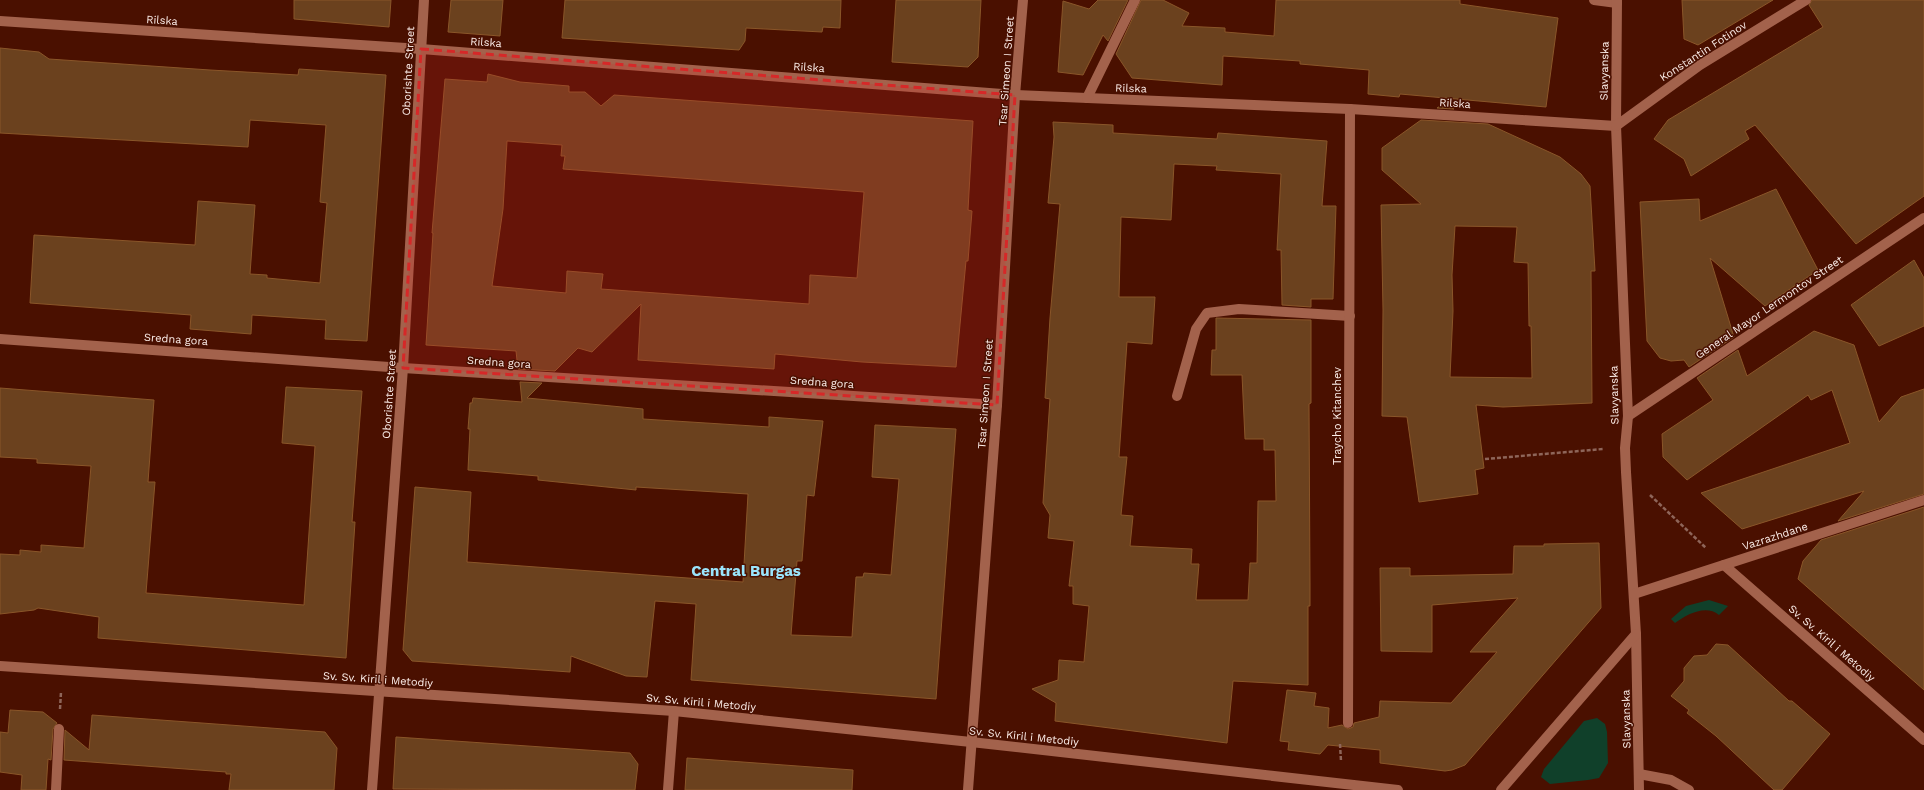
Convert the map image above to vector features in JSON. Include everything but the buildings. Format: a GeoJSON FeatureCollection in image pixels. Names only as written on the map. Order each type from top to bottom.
{"type":"FeatureCollection","features":[{"type":"Feature","properties":{"kind":"street","name":"Oborishte Street"},"geometry":{"type":"LineString","coordinates":[[372,790],[403,368],[424,0]]}},
{"type":"Feature","properties":{"kind":"street","name":"Tsar Simeon I Street"},"geometry":{"type":"LineString","coordinates":[[968,790],[997,405],[1015,95],[1023,0]]}},
{"type":"Feature","properties":{"kind":"street"},"geometry":{"type":"LineString","coordinates":[[1087,98],[1135,0]]}},
{"type":"Feature","properties":{"kind":"street"},"geometry":{"type":"LineString","coordinates":[[1594,0],[1617,2]]}},
{"type":"Feature","properties":{"kind":"street","name":"Konstantin Fotinov"},"geometry":{"type":"LineString","coordinates":[[1616,126],[1700,65],[1806,0]]}},
{"type":"Feature","properties":{"kind":"street","name":"Slavyanska"},"geometry":{"type":"LineString","coordinates":[[1617,2],[1616,126],[1628,416],[1625,448],[1636,634],[1639,790]]}},
{"type":"Feature","properties":{"kind":"street","name":"Rilska"},"geometry":{"type":"LineString","coordinates":[[0,21],[421,49],[1015,95],[1350,108],[1616,126]]}},
{"type":"Feature","properties":{"kind":"street","name":"Traycho Kitanchev"},"geometry":{"type":"LineString","coordinates":[[1348,723],[1350,108]]}},
{"type":"Feature","properties":{"kind":"street","name":"General Mayor Lermontov Street"},"geometry":{"type":"LineString","coordinates":[[1628,416],[1924,218]]}},
{"type":"Feature","properties":{"kind":"street"},"geometry":{"type":"LineString","coordinates":[[1177,396],[1196,329],[1207,313],[1239,308],[1350,316]]}},
{"type":"Feature","properties":{"kind":"street","name":"Sredna gora"},"geometry":{"type":"LineString","coordinates":[[0,339],[403,368],[997,405]]}},
{"type":"Feature","properties":{"kind":"street","name":"Vazrazhdane"},"geometry":{"type":"LineString","coordinates":[[1634,594],[1924,500]]}},
{"type":"Feature","properties":{"kind":"street","name":"Sv. Sv. Kiril i Metodiy"},"geometry":{"type":"LineString","coordinates":[[1724,565],[1924,740]]}},
{"type":"Feature","properties":{"kind":"street"},"geometry":{"type":"LineString","coordinates":[[1501,790],[1636,634]]}},
{"type":"Feature","properties":{"kind":"street","name":"Sv. Sv. Kiril i Metodiy"},"geometry":{"type":"LineString","coordinates":[[0,666],[380,690],[674,711],[971,742],[1346,786],[1398,790]]}},
{"type":"Feature","properties":{"kind":"street"},"geometry":{"type":"LineString","coordinates":[[668,790],[674,711]]}},
{"type":"Feature","properties":{"kind":"street"},"geometry":{"type":"LineString","coordinates":[[56,790],[59,729]]}},
{"type":"Feature","properties":{"kind":"street"},"geometry":{"type":"LineString","coordinates":[[1639,774],[1671,780],[1688,790]]}},
{"type":"Feature","properties":{"kind":"path"},"geometry":{"type":"LineString","coordinates":[[1486,459],[1625,448]]}},
{"type":"Feature","properties":{"kind":"path"},"geometry":{"type":"LineString","coordinates":[[1626,472],[1724,565]]}},
{"type":"Feature","properties":{"kind":"path"},"geometry":{"type":"LineString","coordinates":[[59,729],[62,669]]}},
{"type":"Feature","properties":{"kind":"path"},"geometry":{"type":"LineString","coordinates":[[1346,786],[1340,752],[1341,728],[1348,723]]}},
{"type":"Feature","properties":{"kind":"highlighted area"},"geometry":{"type":"Polygon","coordinates":[[[421,49],[1015,95],[997,405],[403,368],[421,49]]]}},
{"type":"Feature","properties":{"kind":"green space"},"geometry":{"type":"Polygon","coordinates":[[[1709,600],[1728,606],[1719,615],[1708,610],[1703,610],[1685,616],[1675,623],[1671,619],[1686,606],[1709,600]]]}},
{"type":"Feature","properties":{"kind":"green space"},"geometry":{"type":"Polygon","coordinates":[[[1597,718],[1605,724],[1607,732],[1608,763],[1599,778],[1550,784],[1541,777],[1544,769],[1584,721],[1597,718]]]}},
{"type":"Feature","properties":{"kind":"district","name":"Central Burgas"},"geometry":{"type":"Point","coordinates":[746,571]}}]}
